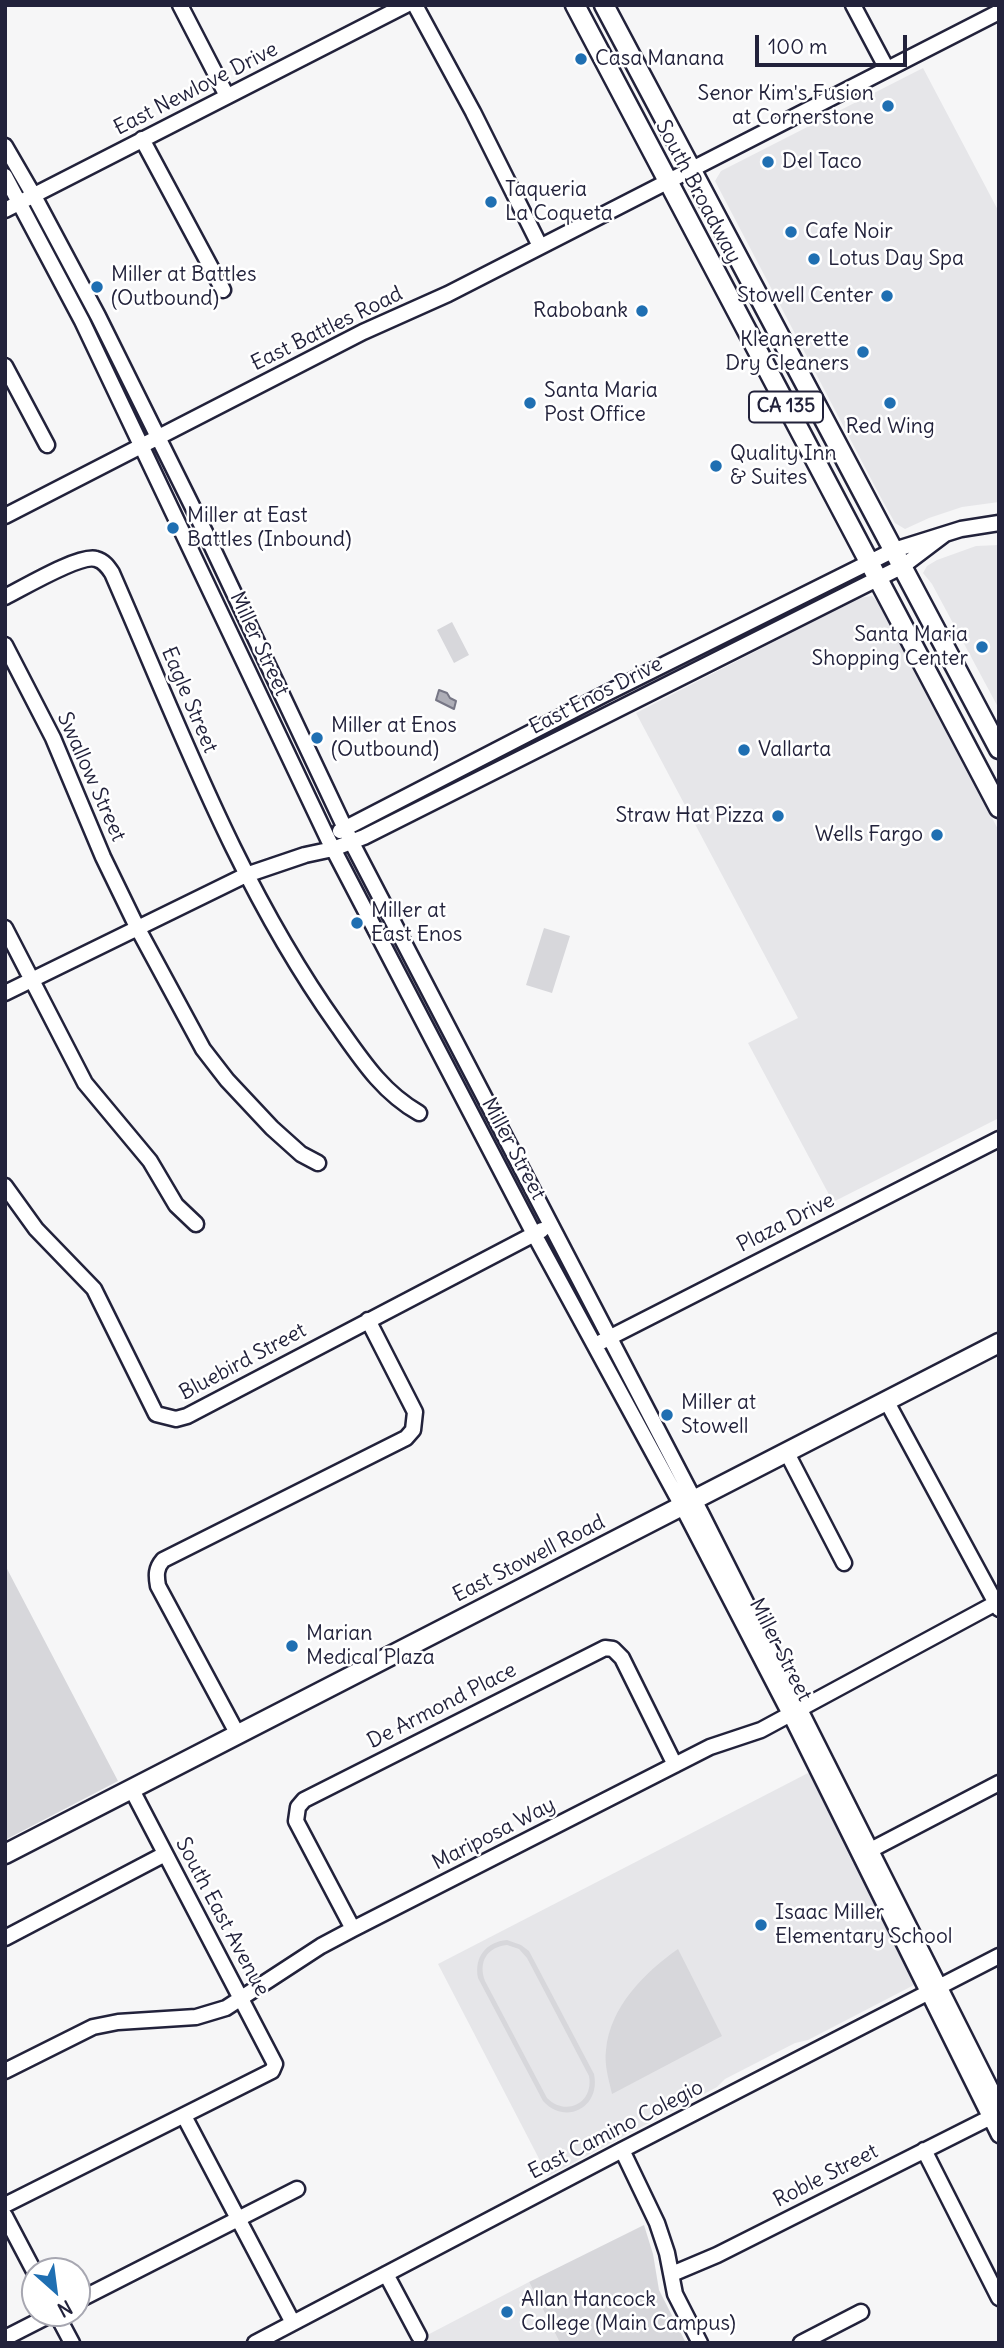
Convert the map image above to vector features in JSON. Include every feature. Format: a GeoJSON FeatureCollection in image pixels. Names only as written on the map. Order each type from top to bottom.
{"type":"FeatureCollection","features":[{"type":"Feature","properties":{"kind":"main road","name":"South Broadway"},"geometry":{"type":"LineString","coordinates":[[575,5],[999,808]]}},
{"type":"Feature","properties":{"kind":"main road","name":"South Broadway"},"geometry":{"type":"LineString","coordinates":[[604,5],[999,749]]}},
{"type":"Feature","properties":{"kind":"main road","name":"East Stowell Road"},"geometry":{"type":"LineString","coordinates":[[5,1854],[999,1343]]}},
{"type":"Feature","properties":{"kind":"street"},"geometry":{"type":"LineString","coordinates":[[180,5],[227,96]]}},
{"type":"Feature","properties":{"kind":"street","name":"East Newlove Drive"},"geometry":{"type":"LineString","coordinates":[[5,210],[406,5]]}},
{"type":"Feature","properties":{"kind":"street"},"geometry":{"type":"LineString","coordinates":[[415,5],[473,112],[540,246]]}},
{"type":"Feature","properties":{"kind":"street"},"geometry":{"type":"LineString","coordinates":[[853,5],[887,69]]}},
{"type":"Feature","properties":{"kind":"street","name":"East Battles Road"},"geometry":{"type":"LineString","coordinates":[[5,516],[363,332],[448,294],[999,12]]}},
{"type":"Feature","properties":{"kind":"street"},"geometry":{"type":"LineString","coordinates":[[142,139],[223,290]]}},
{"type":"Feature","properties":{"kind":"street","name":"Miller Street"},"geometry":{"type":"LineString","coordinates":[[5,146],[34,196],[159,437],[352,843],[551,1225],[865,1853],[999,2105]]}},
{"type":"Feature","properties":{"kind":"street","name":"Miller Street"},"geometry":{"type":"LineString","coordinates":[[5,176],[82,321],[330,844],[593,1346],[688,1503]]}},
{"type":"Feature","properties":{"kind":"street"},"geometry":{"type":"LineString","coordinates":[[5,366],[47,445]]}},
{"type":"Feature","properties":{"kind":"street","name":"East Enos Drive"},"geometry":{"type":"LineString","coordinates":[[330,844],[345,828],[894,550],[981,525],[999,523]]}},
{"type":"Feature","properties":{"kind":"street","name":"East Enos Drive"},"geometry":{"type":"LineString","coordinates":[[5,992],[246,874],[330,844],[352,843],[903,566],[944,535]]}},
{"type":"Feature","properties":{"kind":"street","name":"Eagle Street"},"geometry":{"type":"LineString","coordinates":[[5,597],[81,559],[96,559],[105,564],[112,573],[203,788],[269,918],[311,988],[365,1065],[379,1083],[400,1102],[419,1113]]}},
{"type":"Feature","properties":{"kind":"street","name":"Swallow Street"},"geometry":{"type":"LineString","coordinates":[[5,645],[53,738],[103,857],[137,927],[203,1049],[227,1080],[290,1146],[318,1163]]}},
{"type":"Feature","properties":{"kind":"street"},"geometry":{"type":"LineString","coordinates":[[5,928],[85,1083],[150,1161],[176,1205],[196,1224]]}},
{"type":"Feature","properties":{"kind":"street","name":"Plaza Drive"},"geometry":{"type":"LineString","coordinates":[[593,1346],[999,1139]]}},
{"type":"Feature","properties":{"kind":"street","name":"Bluebird Street"},"geometry":{"type":"LineString","coordinates":[[5,1186],[36,1228],[94,1289],[156,1414],[176,1419],[187,1416],[551,1225]]}},
{"type":"Feature","properties":{"kind":"street"},"geometry":{"type":"LineString","coordinates":[[237,1733],[158,1586],[158,1566],[163,1560],[396,1445],[413,1430],[415,1412],[368,1320]]}},
{"type":"Feature","properties":{"kind":"street"},"geometry":{"type":"LineString","coordinates":[[887,1402],[997,1606]]}},
{"type":"Feature","properties":{"kind":"street"},"geometry":{"type":"LineString","coordinates":[[787,1453],[844,1563]]}},
{"type":"Feature","properties":{"kind":"street","name":"Mariposa Way"},"geometry":{"type":"LineString","coordinates":[[5,2071],[93,2027],[118,2022],[196,2017],[226,2008],[299,1960],[353,1929],[710,1747],[761,1730],[997,1606]]}},
{"type":"Feature","properties":{"kind":"street","name":"De Armond Place"},"geometry":{"type":"LineString","coordinates":[[353,1929],[296,1821],[298,1807],[304,1800],[605,1648],[613,1649],[622,1658],[675,1765]]}},
{"type":"Feature","properties":{"kind":"street"},"geometry":{"type":"LineString","coordinates":[[865,1853],[999,1783]]}},
{"type":"Feature","properties":{"kind":"street","name":"South East Avenue"},"geometry":{"type":"LineString","coordinates":[[132,1790],[275,2064],[272,2071],[184,2116]]}},
{"type":"Feature","properties":{"kind":"street"},"geometry":{"type":"LineString","coordinates":[[5,1938],[165,1854]]}},
{"type":"Feature","properties":{"kind":"street","name":"East Camino Colegio"},"geometry":{"type":"LineString","coordinates":[[255,2343],[999,1956]]}},
{"type":"Feature","properties":{"kind":"street","name":"Miller Street"},"geometry":{"type":"LineString","coordinates":[[935,1989],[995,2115],[999,2134]]}},
{"type":"Feature","properties":{"kind":"street","name":"Roble Street"},"geometry":{"type":"LineString","coordinates":[[672,2274],[717,2255],[995,2115]]}},
{"type":"Feature","properties":{"kind":"street"},"geometry":{"type":"LineString","coordinates":[[5,2205],[184,2116],[293,2323]]}},
{"type":"Feature","properties":{"kind":"street"},"geometry":{"type":"LineString","coordinates":[[622,2150],[657,2223],[667,2253],[675,2294],[700,2343]]}},
{"type":"Feature","properties":{"kind":"street"},"geometry":{"type":"LineString","coordinates":[[924,2150],[999,2298]]}},
{"type":"Feature","properties":{"kind":"street"},"geometry":{"type":"LineString","coordinates":[[91,2294],[297,2189]]}},
{"type":"Feature","properties":{"kind":"street"},"geometry":{"type":"LineString","coordinates":[[5,2216],[27,2257]]}},
{"type":"Feature","properties":{"kind":"street"},"geometry":{"type":"LineString","coordinates":[[386,2274],[419,2336]]}},
{"type":"Feature","properties":{"kind":"street"},"geometry":{"type":"LineString","coordinates":[[801,2343],[861,2312]]}},
{"type":"Feature","properties":{"kind":"street"},"geometry":{"type":"LineString","coordinates":[[5,2338],[27,2327]]}},
{"type":"Feature","properties":{"kind":"street"},"geometry":{"type":"LineString","coordinates":[[63,2327],[72,2343]]}},
{"type":"Feature","properties":{"kind":"shaded area","name":"Stowell Center"},"geometry":{"type":"Polygon","coordinates":[[[923,68],[999,212],[999,502],[962,507],[905,529],[895,523],[880,496],[715,181],[721,171],[923,68]]]}},
{"type":"Feature","properties":{"kind":"shaded area","name":"Santa Maria Shopping Center"},"geometry":{"type":"Polygon","coordinates":[[[999,545],[999,709],[932,584],[923,573],[927,566],[937,560],[976,546],[999,545]]]}},
{"type":"Feature","properties":{"kind":"shaded area"},"geometry":{"type":"Polygon","coordinates":[[[872,596],[999,831],[999,1118],[833,1202],[748,1043],[798,1018],[636,713],[859,598],[872,596]]]}},
{"type":"Feature","properties":{"kind":"shaded area"},"geometry":{"type":"Polygon","coordinates":[[[452,622],[469,655],[454,663],[437,630],[452,622]]]}},
{"type":"Feature","properties":{"kind":"shaded area"},"geometry":{"type":"Polygon","coordinates":[[[439,690],[456,701],[454,709],[436,700],[439,690]]]}},
{"type":"Feature","properties":{"kind":"shaded area"},"geometry":{"type":"Polygon","coordinates":[[[544,928],[570,936],[552,993],[526,985],[544,928]]]}},
{"type":"Feature","properties":{"kind":"shaded area"},"geometry":{"type":"Polygon","coordinates":[[[5,1565],[118,1781],[5,1840],[5,1565]]]}},
{"type":"Feature","properties":{"kind":"shaded area"},"geometry":{"type":"Polygon","coordinates":[[[810,1772],[916,1980],[914,1985],[725,2079],[717,2087],[548,2176],[438,1964],[810,1772]]]}},
{"type":"Feature","properties":{"kind":"shaded area"},"geometry":{"type":"Polygon","coordinates":[[[507,1940],[529,1951],[594,2074],[592,2096],[580,2109],[562,2112],[543,2101],[478,1978],[480,1957],[488,1947],[507,1940]],[[507,1945],[489,1952],[483,1968],[485,1981],[547,2098],[554,2104],[570,2107],[583,2100],[587,2094],[589,2076],[527,1958],[519,1949],[507,1945]]]}},
{"type":"Feature","properties":{"kind":"shaded area"},"geometry":{"type":"Polygon","coordinates":[[[678,1949],[722,2036],[612,2094],[606,2056],[614,2019],[641,1980],[678,1949]]]}},
{"type":"Feature","properties":{"kind":"shaded area"},"geometry":{"type":"Polygon","coordinates":[[[644,2225],[653,2254],[659,2290],[686,2343],[560,2343],[529,2282],[644,2225]]]}},
{"type":"Feature","properties":{"kind":"shaded area","name":"Allan Hancock College (Main Campus)"},"geometry":{"type":"Polygon","coordinates":[[[529,2282],[560,2343],[412,2343],[529,2282]]]}},
{"type":"Feature","properties":{"kind":"place","name":"Casa Manana"},"geometry":{"type":"Point","coordinates":[581,59]}},
{"type":"Feature","properties":{"kind":"place","name":"Senor Kim's Fusion at Cornerstone"},"geometry":{"type":"Point","coordinates":[888,106]}},
{"type":"Feature","properties":{"kind":"place","name":"Del Taco"},"geometry":{"type":"Point","coordinates":[768,162]}},
{"type":"Feature","properties":{"kind":"place","name":"Taqueria La Coqueta"},"geometry":{"type":"Point","coordinates":[491,202]}},
{"type":"Feature","properties":{"kind":"place","name":"Cafe Noir"},"geometry":{"type":"Point","coordinates":[791,232]}},
{"type":"Feature","properties":{"kind":"place","name":"Lotus Day Spa"},"geometry":{"type":"Point","coordinates":[814,259]}},
{"type":"Feature","properties":{"kind":"place","name":"Miller at Battles (Outbound)"},"geometry":{"type":"Point","coordinates":[97,287]}},
{"type":"Feature","properties":{"kind":"place","name":"Stowell Center"},"geometry":{"type":"Point","coordinates":[887,296]}},
{"type":"Feature","properties":{"kind":"place","name":"Rabobank"},"geometry":{"type":"Point","coordinates":[642,311]}},
{"type":"Feature","properties":{"kind":"place","name":"Kleanerette Dry Cleaners"},"geometry":{"type":"Point","coordinates":[863,352]}},
{"type":"Feature","properties":{"kind":"place","name":"Santa Maria Post Office"},"geometry":{"type":"Point","coordinates":[530,403]}},
{"type":"Feature","properties":{"kind":"place","name":"Red Wing"},"geometry":{"type":"Point","coordinates":[890,403]}},
{"type":"Feature","properties":{"kind":"place","name":"Quality Inn & Suites"},"geometry":{"type":"Point","coordinates":[716,466]}},
{"type":"Feature","properties":{"kind":"place","name":"Miller at East Battles (Inbound)"},"geometry":{"type":"Point","coordinates":[173,528]}},
{"type":"Feature","properties":{"kind":"place","name":"Santa Maria Shopping Center"},"geometry":{"type":"Point","coordinates":[982,647]}},
{"type":"Feature","properties":{"kind":"place","name":"Miller at Enos (Outbound)"},"geometry":{"type":"Point","coordinates":[317,738]}},
{"type":"Feature","properties":{"kind":"place","name":"Vallarta"},"geometry":{"type":"Point","coordinates":[744,750]}},
{"type":"Feature","properties":{"kind":"place","name":"Straw Hat Pizza"},"geometry":{"type":"Point","coordinates":[778,816]}},
{"type":"Feature","properties":{"kind":"place","name":"Wells Fargo"},"geometry":{"type":"Point","coordinates":[937,835]}},
{"type":"Feature","properties":{"kind":"place","name":"Miller at East Enos"},"geometry":{"type":"Point","coordinates":[357,923]}},
{"type":"Feature","properties":{"kind":"place","name":"Miller at Stowell"},"geometry":{"type":"Point","coordinates":[667,1415]}},
{"type":"Feature","properties":{"kind":"place","name":"Marian Medical Plaza"},"geometry":{"type":"Point","coordinates":[292,1646]}},
{"type":"Feature","properties":{"kind":"place","name":"Isaac Miller Elementary School"},"geometry":{"type":"Point","coordinates":[761,1925]}},
{"type":"Feature","properties":{"kind":"place","name":"Allan Hancock College (Main Campus)"},"geometry":{"type":"Point","coordinates":[507,2312]}}]}
